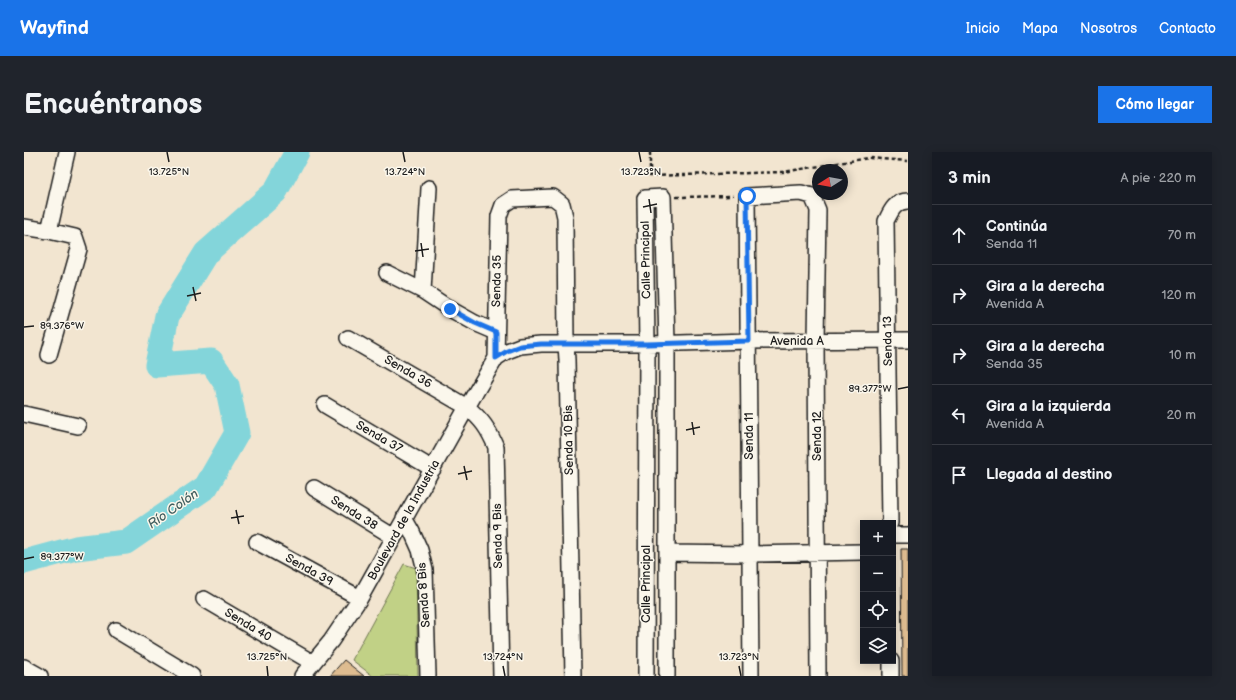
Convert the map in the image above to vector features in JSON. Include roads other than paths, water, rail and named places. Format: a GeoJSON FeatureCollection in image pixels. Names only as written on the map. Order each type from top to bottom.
{"type":"FeatureCollection","features":[{"type":"Feature","properties":{"kind":"street"},"geometry":{"type":"LineString","coordinates":[[49,231],[67,152]]}},
{"type":"Feature","properties":{"kind":"street"},"geometry":{"type":"LineString","coordinates":[[423,291],[429,188]]}},
{"type":"Feature","properties":{"kind":"street","name":"Senda 11"},"geometry":{"type":"LineString","coordinates":[[751,676],[747,196],[801,193],[812,196]]}},
{"type":"Feature","properties":{"kind":"street","name":"Senda 35"},"geometry":{"type":"LineString","coordinates":[[496,358],[499,216],[503,205],[512,199],[553,197],[562,204]]}},
{"type":"Feature","properties":{"kind":"street","name":"Calle Principal"},"geometry":{"type":"LineString","coordinates":[[646,676],[646,198],[663,197],[667,343],[667,676]]}},
{"type":"Feature","properties":{"kind":"street","name":"Senda 12"},"geometry":{"type":"LineString","coordinates":[[814,200],[818,210],[816,341],[818,676]]}},
{"type":"Feature","properties":{"kind":"street","name":"Senda 13"},"geometry":{"type":"LineString","coordinates":[[890,520],[886,221],[893,208],[904,201],[908,201]]}},
{"type":"Feature","properties":{"kind":"street","name":"Senda 10 Bis"},"geometry":{"type":"LineString","coordinates":[[562,204],[565,217],[566,344],[573,676]]}},
{"type":"Feature","properties":{"kind":"street"},"geometry":{"type":"LineString","coordinates":[[24,227],[75,237],[79,249],[49,355]]}},
{"type":"Feature","properties":{"kind":"street"},"geometry":{"type":"LineString","coordinates":[[387,273],[423,291],[475,323],[496,332]]}},
{"type":"Feature","properties":{"kind":"street","name":"Senda 36"},"geometry":{"type":"LineString","coordinates":[[348,338],[467,407]]}},
{"type":"Feature","properties":{"kind":"street","name":"Avenida A"},"geometry":{"type":"LineString","coordinates":[[496,358],[507,351],[520,346],[541,344],[908,340]]}},
{"type":"Feature","properties":{"kind":"street","name":"Boulevard de la Industria"},"geometry":{"type":"LineString","coordinates":[[302,676],[332,641],[360,598],[496,358]]}},
{"type":"Feature","properties":{"kind":"street","name":"Senda 37"},"geometry":{"type":"LineString","coordinates":[[325,405],[433,469]]}},
{"type":"Feature","properties":{"kind":"street","name":"Senda 9 Bis"},"geometry":{"type":"LineString","coordinates":[[467,407],[480,419],[490,432],[496,447],[501,676]]}},
{"type":"Feature","properties":{"kind":"street"},"geometry":{"type":"LineString","coordinates":[[24,414],[78,426]]}},
{"type":"Feature","properties":{"kind":"street","name":"Senda 38"},"geometry":{"type":"LineString","coordinates":[[314,488],[394,537]]}},
{"type":"Feature","properties":{"kind":"street","name":"Senda 8 Bis"},"geometry":{"type":"LineString","coordinates":[[404,518],[420,550],[425,570],[428,676]]}},
{"type":"Feature","properties":{"kind":"street"},"geometry":{"type":"LineString","coordinates":[[896,536],[908,535]]}},
{"type":"Feature","properties":{"kind":"street","name":"Senda 39"},"geometry":{"type":"LineString","coordinates":[[257,542],[360,598]]}},
{"type":"Feature","properties":{"kind":"street"},"geometry":{"type":"LineString","coordinates":[[667,553],[750,554],[860,552]]}},
{"type":"Feature","properties":{"kind":"street","name":"Senda 40"},"geometry":{"type":"LineString","coordinates":[[204,599],[313,663]]}},
{"type":"Feature","properties":{"kind":"street"},"geometry":{"type":"LineString","coordinates":[[116,630],[192,676]]}},
{"type":"Feature","properties":{"kind":"street"},"geometry":{"type":"LineString","coordinates":[[891,664],[891,676]]}},
{"type":"Feature","properties":{"kind":"street"},"geometry":{"type":"LineString","coordinates":[[24,667],[40,676]]}},
{"type":"Feature","properties":{"kind":"waterway","name":"Río Colón"},"geometry":{"type":"LineString","coordinates":[[24,562],[76,548],[126,542],[206,487],[237,433],[227,385],[211,361],[157,365],[167,316],[206,253],[275,192],[297,152]]}}]}
